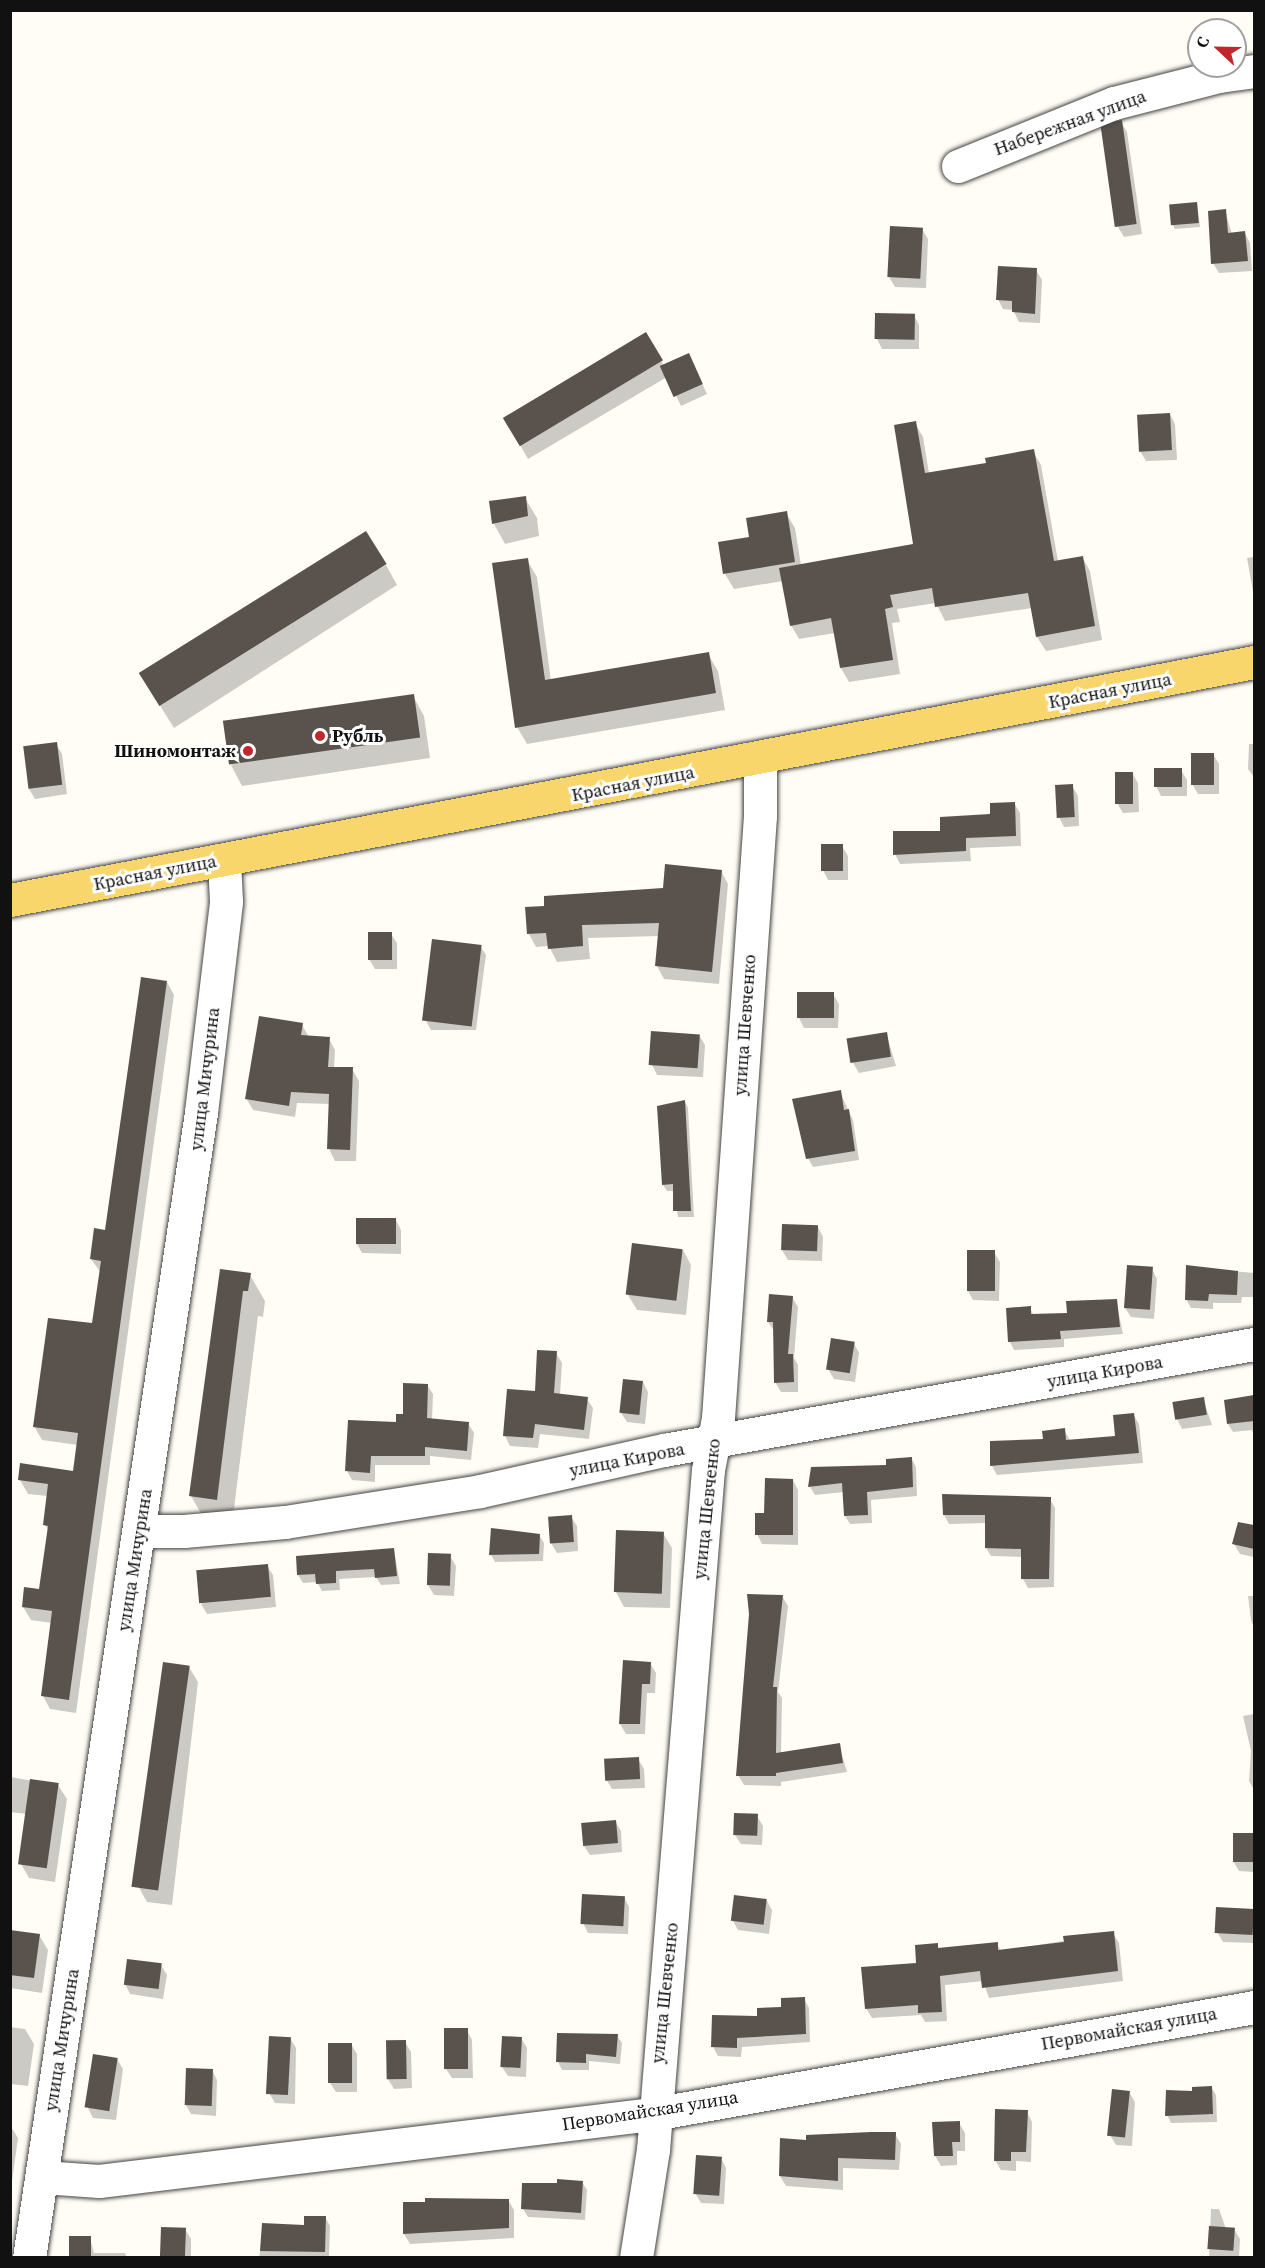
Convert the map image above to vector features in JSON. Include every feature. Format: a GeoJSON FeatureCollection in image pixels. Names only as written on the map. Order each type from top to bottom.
{"type":"FeatureCollection","features":[{"type":"Feature","properties":{"kind":"main road","name":"Красная улица"},"geometry":{"type":"LineString","coordinates":[[10,900],[760,760],[1254,662]]}},
{"type":"Feature","properties":{"kind":"street","name":"Набережная улица"},"geometry":{"type":"LineString","coordinates":[[958,166],[1114,103],[1219,76],[1254,71]]}},
{"type":"Feature","properties":{"kind":"street","name":"улица Шевченко"},"geometry":{"type":"LineString","coordinates":[[636,2258],[653,2150],[654,2114],[713,1443],[759,827],[760,760]]}},
{"type":"Feature","properties":{"kind":"street","name":"улица Мичурина"},"geometry":{"type":"LineString","coordinates":[[29,2258],[140,1531],[201,1112],[226,901],[224,860]]}},
{"type":"Feature","properties":{"kind":"street","name":"улица Кирова"},"geometry":{"type":"LineString","coordinates":[[140,1531],[184,1531],[285,1522],[480,1491],[664,1450],[1254,1344]]}},
{"type":"Feature","properties":{"kind":"street","name":"Первомайская улица"},"geometry":{"type":"LineString","coordinates":[[42,2177],[99,2181],[654,2114],[1254,2007]]}},
{"type":"Feature","properties":{"kind":"building"},"geometry":{"type":"Polygon","coordinates":[[[1122,120],[1137,224],[1115,227],[1100,123],[1122,120]]]}},
{"type":"Feature","properties":{"kind":"building"},"geometry":{"type":"Polygon","coordinates":[[[1197,202],[1199,223],[1171,225],[1169,204],[1197,202]]]}},
{"type":"Feature","properties":{"kind":"building"},"geometry":{"type":"Polygon","coordinates":[[[1226,209],[1228,233],[1245,231],[1248,261],[1211,264],[1208,211],[1226,209]]]}},
{"type":"Feature","properties":{"kind":"building"},"geometry":{"type":"Polygon","coordinates":[[[890,226],[923,228],[920,279],[887,277],[890,226]]]}},
{"type":"Feature","properties":{"kind":"building"},"geometry":{"type":"Polygon","coordinates":[[[998,266],[1037,268],[1035,314],[1012,312],[1012,301],[996,300],[998,266]]]}},
{"type":"Feature","properties":{"kind":"building"},"geometry":{"type":"Polygon","coordinates":[[[875,313],[915,314],[915,340],[875,339],[875,313]]]}},
{"type":"Feature","properties":{"kind":"building"},"geometry":{"type":"Polygon","coordinates":[[[646,332],[663,360],[520,446],[503,418],[646,332]]]}},
{"type":"Feature","properties":{"kind":"building"},"geometry":{"type":"Polygon","coordinates":[[[689,353],[703,384],[674,397],[660,366],[689,353]]]}},
{"type":"Feature","properties":{"kind":"building"},"geometry":{"type":"Polygon","coordinates":[[[1170,413],[1172,450],[1139,452],[1137,415],[1170,413]]]}},
{"type":"Feature","properties":{"kind":"building"},"geometry":{"type":"Polygon","coordinates":[[[916,421],[925,473],[986,463],[985,458],[1034,449],[1054,561],[1083,556],[1095,626],[1036,637],[1028,593],[935,607],[932,588],[890,595],[893,607],[885,609],[893,660],[840,668],[831,618],[790,626],[779,568],[913,544],[894,425],[916,421]]]}},
{"type":"Feature","properties":{"kind":"building"},"geometry":{"type":"Polygon","coordinates":[[[526,496],[528,516],[492,524],[489,501],[526,496]]]}},
{"type":"Feature","properties":{"kind":"building"},"geometry":{"type":"Polygon","coordinates":[[[787,511],[795,562],[723,574],[718,542],[749,537],[746,518],[787,511]]]}},
{"type":"Feature","properties":{"kind":"building"},"geometry":{"type":"Polygon","coordinates":[[[366,531],[387,564],[159,706],[139,673],[366,531]]]}},
{"type":"Feature","properties":{"kind":"building"},"geometry":{"type":"Polygon","coordinates":[[[528,558],[545,680],[709,652],[716,693],[515,728],[492,563],[528,558]]]}},
{"type":"Feature","properties":{"kind":"building"},"geometry":{"type":"Polygon","coordinates":[[[414,694],[420,738],[229,764],[223,721],[414,694]]]}},
{"type":"Feature","properties":{"kind":"building"},"geometry":{"type":"Polygon","coordinates":[[[57,742],[62,785],[28,789],[23,746],[57,742]]]}},
{"type":"Feature","properties":{"kind":"building"},"geometry":{"type":"Polygon","coordinates":[[[1191,753],[1214,753],[1214,785],[1191,785],[1191,753]]]}},
{"type":"Feature","properties":{"kind":"building"},"geometry":{"type":"Polygon","coordinates":[[[1154,768],[1182,768],[1182,787],[1154,787],[1154,768]]]}},
{"type":"Feature","properties":{"kind":"building"},"geometry":{"type":"Polygon","coordinates":[[[1115,772],[1133,772],[1133,804],[1115,804],[1115,772]]]}},
{"type":"Feature","properties":{"kind":"building"},"geometry":{"type":"Polygon","coordinates":[[[1073,784],[1075,817],[1057,818],[1055,785],[1073,784]]]}},
{"type":"Feature","properties":{"kind":"building"},"geometry":{"type":"Polygon","coordinates":[[[1015,802],[1016,836],[966,838],[966,851],[893,855],[893,831],[940,831],[940,817],[990,814],[990,803],[1015,802]]]}},
{"type":"Feature","properties":{"kind":"building"},"geometry":{"type":"Polygon","coordinates":[[[821,844],[843,844],[843,871],[821,871],[821,844]]]}},
{"type":"Feature","properties":{"kind":"building"},"geometry":{"type":"Polygon","coordinates":[[[665,864],[722,870],[712,972],[655,966],[659,923],[582,925],[583,946],[548,949],[546,933],[527,934],[525,907],[544,906],[544,896],[663,888],[665,864]]]}},
{"type":"Feature","properties":{"kind":"building"},"geometry":{"type":"Polygon","coordinates":[[[368,932],[392,932],[392,960],[368,960],[368,932]]]}},
{"type":"Feature","properties":{"kind":"building"},"geometry":{"type":"Polygon","coordinates":[[[432,939],[482,945],[472,1026],[422,1020],[432,939]]]}},
{"type":"Feature","properties":{"kind":"building"},"geometry":{"type":"Polygon","coordinates":[[[141,977],[167,981],[69,1700],[41,1696],[52,1611],[22,1607],[24,1587],[39,1589],[48,1526],[43,1525],[48,1484],[18,1480],[20,1463],[73,1471],[78,1433],[33,1427],[48,1318],[92,1323],[101,1261],[90,1259],[94,1228],[105,1230],[141,977]]]}},
{"type":"Feature","properties":{"kind":"building"},"geometry":{"type":"Polygon","coordinates":[[[797,992],[834,992],[834,1018],[797,1018],[797,992]]]}},
{"type":"Feature","properties":{"kind":"building"},"geometry":{"type":"Polygon","coordinates":[[[259,1016],[303,1023],[301,1035],[330,1037],[328,1067],[353,1067],[350,1150],[327,1149],[329,1094],[291,1092],[289,1106],[245,1099],[259,1016]]]}},
{"type":"Feature","properties":{"kind":"building"},"geometry":{"type":"Polygon","coordinates":[[[651,1031],[700,1034],[698,1068],[649,1065],[651,1031]]]}},
{"type":"Feature","properties":{"kind":"building"},"geometry":{"type":"Polygon","coordinates":[[[887,1032],[891,1057],[850,1063],[847,1038],[887,1032]]]}},
{"type":"Feature","properties":{"kind":"building"},"geometry":{"type":"Polygon","coordinates":[[[841,1090],[844,1110],[849,1109],[855,1151],[806,1159],[792,1099],[841,1090]]]}},
{"type":"Feature","properties":{"kind":"building"},"geometry":{"type":"Polygon","coordinates":[[[685,1100],[691,1211],[673,1211],[673,1184],[662,1185],[657,1106],[685,1100]]]}},
{"type":"Feature","properties":{"kind":"building"},"geometry":{"type":"Polygon","coordinates":[[[356,1218],[396,1218],[396,1244],[356,1244],[356,1218]]]}},
{"type":"Feature","properties":{"kind":"building"},"geometry":{"type":"Polygon","coordinates":[[[782,1224],[818,1225],[817,1251],[781,1250],[782,1224]]]}},
{"type":"Feature","properties":{"kind":"building"},"geometry":{"type":"Polygon","coordinates":[[[632,1243],[683,1249],[676,1301],[626,1295],[632,1243]]]}},
{"type":"Feature","properties":{"kind":"building"},"geometry":{"type":"Polygon","coordinates":[[[967,1250],[995,1250],[995,1291],[967,1291],[967,1250]]]}},
{"type":"Feature","properties":{"kind":"building"},"geometry":{"type":"Polygon","coordinates":[[[1127,1265],[1153,1267],[1150,1310],[1124,1308],[1127,1265]]]}},
{"type":"Feature","properties":{"kind":"building"},"geometry":{"type":"Polygon","coordinates":[[[1186,1265],[1238,1271],[1237,1295],[1209,1294],[1208,1301],[1185,1300],[1186,1265]]]}},
{"type":"Feature","properties":{"kind":"building"},"geometry":{"type":"Polygon","coordinates":[[[220,1269],[251,1273],[248,1291],[243,1291],[217,1500],[189,1496],[220,1269]]]}},
{"type":"Feature","properties":{"kind":"building"},"geometry":{"type":"Polygon","coordinates":[[[769,1294],[793,1296],[788,1354],[793,1354],[794,1382],[774,1383],[773,1322],[767,1322],[769,1294]]]}},
{"type":"Feature","properties":{"kind":"building"},"geometry":{"type":"Polygon","coordinates":[[[1117,1299],[1120,1327],[1060,1331],[1061,1339],[1008,1342],[1006,1308],[1031,1306],[1031,1314],[1067,1313],[1066,1301],[1117,1299]]]}},
{"type":"Feature","properties":{"kind":"building"},"geometry":{"type":"Polygon","coordinates":[[[831,1338],[855,1342],[850,1373],[826,1370],[831,1338]]]}},
{"type":"Feature","properties":{"kind":"building"},"geometry":{"type":"Polygon","coordinates":[[[537,1350],[557,1351],[554,1393],[588,1397],[584,1430],[535,1424],[533,1438],[503,1436],[507,1389],[535,1391],[537,1350]]]}},
{"type":"Feature","properties":{"kind":"building"},"geometry":{"type":"Polygon","coordinates":[[[623,1379],[643,1381],[639,1415],[619,1413],[623,1379]]]}},
{"type":"Feature","properties":{"kind":"building"},"geometry":{"type":"Polygon","coordinates":[[[403,1383],[428,1384],[427,1418],[469,1422],[467,1451],[425,1447],[425,1456],[371,1456],[370,1473],[345,1471],[348,1420],[396,1422],[396,1414],[403,1414],[403,1383]]]}},
{"type":"Feature","properties":{"kind":"building"},"geometry":{"type":"Polygon","coordinates":[[[1254,1395],[1254,1421],[1227,1424],[1224,1400],[1254,1395]]]}},
{"type":"Feature","properties":{"kind":"building"},"geometry":{"type":"Polygon","coordinates":[[[1204,1397],[1207,1415],[1175,1420],[1172,1402],[1204,1397]]]}},
{"type":"Feature","properties":{"kind":"building"},"geometry":{"type":"Polygon","coordinates":[[[1134,1413],[1139,1453],[990,1466],[990,1441],[1043,1439],[1042,1431],[1065,1428],[1066,1440],[1115,1436],[1113,1415],[1134,1413]]]}},
{"type":"Feature","properties":{"kind":"building"},"geometry":{"type":"Polygon","coordinates":[[[912,1457],[913,1487],[867,1492],[868,1515],[844,1516],[842,1483],[808,1487],[811,1467],[886,1465],[886,1459],[912,1457]]]}},
{"type":"Feature","properties":{"kind":"building"},"geometry":{"type":"Polygon","coordinates":[[[765,1478],[793,1479],[793,1535],[755,1535],[755,1513],[764,1513],[765,1478]]]}},
{"type":"Feature","properties":{"kind":"building"},"geometry":{"type":"Polygon","coordinates":[[[942,1494],[1051,1497],[1049,1579],[1021,1579],[1021,1549],[985,1548],[985,1515],[943,1515],[942,1494]]]}},
{"type":"Feature","properties":{"kind":"building"},"geometry":{"type":"Polygon","coordinates":[[[572,1515],[574,1542],[550,1544],[548,1517],[572,1515]]]}},
{"type":"Feature","properties":{"kind":"building"},"geometry":{"type":"Polygon","coordinates":[[[1238,1522],[1254,1525],[1254,1549],[1232,1544],[1238,1522]]]}},
{"type":"Feature","properties":{"kind":"building"},"geometry":{"type":"Polygon","coordinates":[[[491,1528],[540,1534],[539,1554],[489,1555],[491,1528]]]}},
{"type":"Feature","properties":{"kind":"building"},"geometry":{"type":"Polygon","coordinates":[[[616,1530],[664,1532],[662,1594],[614,1592],[616,1530]]]}},
{"type":"Feature","properties":{"kind":"building"},"geometry":{"type":"Polygon","coordinates":[[[394,1548],[397,1576],[375,1578],[374,1569],[336,1571],[336,1583],[316,1584],[315,1574],[297,1575],[296,1556],[394,1548]]]}},
{"type":"Feature","properties":{"kind":"building"},"geometry":{"type":"Polygon","coordinates":[[[428,1553],[451,1554],[450,1586],[427,1585],[428,1553]]]}},
{"type":"Feature","properties":{"kind":"building"},"geometry":{"type":"Polygon","coordinates":[[[268,1564],[271,1597],[199,1603],[196,1570],[268,1564]]]}},
{"type":"Feature","properties":{"kind":"building"},"geometry":{"type":"Polygon","coordinates":[[[747,1594],[783,1595],[773,1687],[777,1687],[776,1753],[840,1743],[843,1763],[776,1773],[776,1776],[736,1776],[749,1614],[747,1594]]]}},
{"type":"Feature","properties":{"kind":"building"},"geometry":{"type":"Polygon","coordinates":[[[623,1660],[651,1662],[650,1684],[642,1684],[640,1724],[619,1724],[623,1660]]]}},
{"type":"Feature","properties":{"kind":"building"},"geometry":{"type":"Polygon","coordinates":[[[163,1662],[190,1666],[158,1891],[131,1887],[163,1662]]]}},
{"type":"Feature","properties":{"kind":"building"},"geometry":{"type":"Polygon","coordinates":[[[639,1757],[640,1779],[605,1781],[604,1759],[639,1757]]]}},
{"type":"Feature","properties":{"kind":"building"},"geometry":{"type":"Polygon","coordinates":[[[30,1779],[59,1783],[47,1868],[18,1864],[30,1779]]]}},
{"type":"Feature","properties":{"kind":"building"},"geometry":{"type":"Polygon","coordinates":[[[734,1813],[758,1814],[757,1836],[733,1835],[734,1813]]]}},
{"type":"Feature","properties":{"kind":"building"},"geometry":{"type":"Polygon","coordinates":[[[616,1820],[618,1843],[583,1846],[581,1823],[616,1820]]]}},
{"type":"Feature","properties":{"kind":"building"},"geometry":{"type":"Polygon","coordinates":[[[1233,1833],[1254,1833],[1254,1862],[1233,1862],[1233,1833]]]}},
{"type":"Feature","properties":{"kind":"building"},"geometry":{"type":"Polygon","coordinates":[[[582,1894],[625,1896],[623,1926],[580,1924],[582,1894]]]}},
{"type":"Feature","properties":{"kind":"building"},"geometry":{"type":"Polygon","coordinates":[[[734,1895],[767,1899],[764,1925],[731,1921],[734,1895]]]}},
{"type":"Feature","properties":{"kind":"building"},"geometry":{"type":"Polygon","coordinates":[[[1216,1907],[1254,1909],[1253,1935],[1215,1933],[1216,1907]]]}},
{"type":"Feature","properties":{"kind":"building"},"geometry":{"type":"Polygon","coordinates":[[[10,1930],[40,1934],[34,1978],[10,1975],[10,1930]]]}},
{"type":"Feature","properties":{"kind":"building"},"geometry":{"type":"Polygon","coordinates":[[[1114,1931],[1118,1971],[982,1988],[980,1971],[940,1976],[942,2012],[918,2013],[918,2005],[865,2009],[861,1967],[916,1963],[915,1945],[938,1943],[938,1948],[998,1942],[998,1950],[1064,1942],[1063,1936],[1114,1931]]]}},
{"type":"Feature","properties":{"kind":"building"},"geometry":{"type":"Polygon","coordinates":[[[127,1959],[162,1963],[159,1989],[124,1985],[127,1959]]]}},
{"type":"Feature","properties":{"kind":"building"},"geometry":{"type":"Polygon","coordinates":[[[805,1997],[806,2034],[737,2038],[737,2048],[711,2047],[712,2015],[757,2016],[757,2008],[781,2007],[781,1998],[805,1997]]]}},
{"type":"Feature","properties":{"kind":"building"},"geometry":{"type":"Polygon","coordinates":[[[444,2028],[468,2028],[468,2069],[444,2069],[444,2028]]]}},
{"type":"Feature","properties":{"kind":"building"},"geometry":{"type":"Polygon","coordinates":[[[557,2033],[618,2034],[616,2057],[586,2054],[586,2063],[556,2062],[557,2033]]]}},
{"type":"Feature","properties":{"kind":"building"},"geometry":{"type":"Polygon","coordinates":[[[269,2036],[291,2037],[288,2095],[266,2094],[269,2036]]]}},
{"type":"Feature","properties":{"kind":"building"},"geometry":{"type":"Polygon","coordinates":[[[502,2036],[522,2037],[520,2068],[500,2067],[502,2036]]]}},
{"type":"Feature","properties":{"kind":"building"},"geometry":{"type":"Polygon","coordinates":[[[386,2040],[406,2040],[407,2079],[387,2079],[386,2040]]]}},
{"type":"Feature","properties":{"kind":"building"},"geometry":{"type":"Polygon","coordinates":[[[328,2043],[352,2043],[352,2083],[328,2083],[328,2043]]]}},
{"type":"Feature","properties":{"kind":"building"},"geometry":{"type":"Polygon","coordinates":[[[93,2054],[118,2058],[109,2111],[85,2107],[93,2054]]]}},
{"type":"Feature","properties":{"kind":"building"},"geometry":{"type":"Polygon","coordinates":[[[186,2068],[213,2069],[212,2106],[185,2105],[186,2068]]]}},
{"type":"Feature","properties":{"kind":"building"},"geometry":{"type":"Polygon","coordinates":[[[1212,2086],[1213,2114],[1165,2116],[1166,2090],[1192,2091],[1192,2087],[1212,2086]]]}},
{"type":"Feature","properties":{"kind":"building"},"geometry":{"type":"Polygon","coordinates":[[[1112,2089],[1130,2091],[1125,2138],[1107,2136],[1112,2089]]]}},
{"type":"Feature","properties":{"kind":"building"},"geometry":{"type":"Polygon","coordinates":[[[995,2109],[1028,2110],[1026,2152],[1011,2152],[1011,2161],[994,2161],[995,2109]]]}},
{"type":"Feature","properties":{"kind":"building"},"geometry":{"type":"Polygon","coordinates":[[[960,2121],[960,2142],[952,2142],[953,2156],[934,2156],[932,2122],[960,2121]]]}},
{"type":"Feature","properties":{"kind":"building"},"geometry":{"type":"Polygon","coordinates":[[[896,2132],[895,2160],[838,2158],[838,2181],[779,2176],[780,2138],[806,2140],[806,2135],[896,2132]]]}},
{"type":"Feature","properties":{"kind":"building"},"geometry":{"type":"Polygon","coordinates":[[[696,2155],[722,2157],[719,2196],[693,2194],[696,2155]]]}},
{"type":"Feature","properties":{"kind":"building"},"geometry":{"type":"Polygon","coordinates":[[[557,2179],[583,2181],[581,2213],[521,2209],[522,2183],[557,2183],[557,2179]]]}},
{"type":"Feature","properties":{"kind":"building"},"geometry":{"type":"Polygon","coordinates":[[[425,2198],[509,2199],[509,2228],[403,2234],[403,2202],[425,2202],[425,2198]]]}},
{"type":"Feature","properties":{"kind":"building"},"geometry":{"type":"Polygon","coordinates":[[[304,2216],[326,2216],[325,2252],[260,2251],[262,2223],[304,2225],[304,2216]]]}},
{"type":"Feature","properties":{"kind":"building"},"geometry":{"type":"Polygon","coordinates":[[[1209,2226],[1235,2228],[1233,2251],[1207,2249],[1209,2226]]]}},
{"type":"Feature","properties":{"kind":"building"},"geometry":{"type":"Polygon","coordinates":[[[161,2227],[186,2228],[185,2258],[160,2258],[161,2227]]]}},
{"type":"Feature","properties":{"kind":"building"},"geometry":{"type":"Polygon","coordinates":[[[69,2236],[91,2236],[91,2258],[69,2258],[69,2236]]]}},
{"type":"Feature","properties":{"kind":"place","name":"Рубль"},"geometry":{"type":"Point","coordinates":[320,736]}},
{"type":"Feature","properties":{"kind":"place","name":"Шиномонтаж"},"geometry":{"type":"Point","coordinates":[248,751]}}]}
